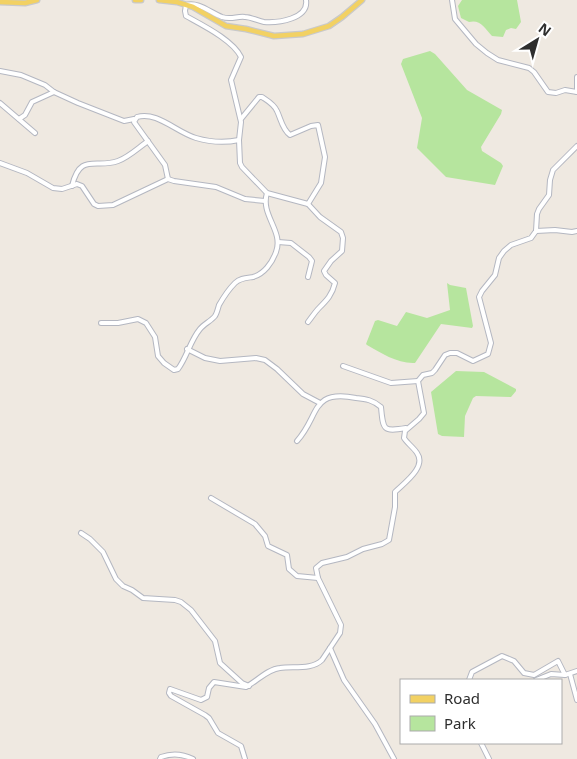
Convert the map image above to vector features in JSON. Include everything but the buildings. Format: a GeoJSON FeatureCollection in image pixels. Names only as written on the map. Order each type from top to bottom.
{"type":"FeatureCollection","features":[{"type":"Feature","properties":{"kind":"main road"},"geometry":{"type":"LineString","coordinates":[[0,2],[25,3],[37,0]]}},
{"type":"Feature","properties":{"kind":"main road"},"geometry":{"type":"LineString","coordinates":[[136,0],[141,0]]}},
{"type":"Feature","properties":{"kind":"main road"},"geometry":{"type":"LineString","coordinates":[[159,0],[197,9],[226,26],[274,36],[309,33],[329,26],[342,18],[362,0]]}},
{"type":"Feature","properties":{"kind":"street"},"geometry":{"type":"LineString","coordinates":[[306,0],[307,6],[305,11],[293,18],[274,22],[244,16],[221,17],[193,4],[186,5],[185,11],[186,16],[210,29],[233,45],[241,56],[231,80],[240,122],[240,163],[242,167],[268,193],[308,204],[341,232],[343,238],[342,251],[324,271],[335,283],[334,287],[328,301],[318,308],[308,322]]}},
{"type":"Feature","properties":{"kind":"street"},"geometry":{"type":"LineString","coordinates":[[452,0],[456,19],[476,44],[498,60],[529,68],[551,94],[565,90],[577,92],[577,77]]}},
{"type":"Feature","properties":{"kind":"street"},"geometry":{"type":"LineString","coordinates":[[0,70],[45,85],[54,92],[124,121],[140,116],[150,116],[195,138],[229,142],[239,140]]}},
{"type":"Feature","properties":{"kind":"street"},"geometry":{"type":"LineString","coordinates":[[19,119],[25,115],[32,102],[54,92]]}},
{"type":"Feature","properties":{"kind":"street"},"geometry":{"type":"LineString","coordinates":[[240,122],[241,118],[255,101],[262,97],[276,109],[281,123],[290,135],[310,126],[318,125],[325,157],[321,183],[308,204]]}},
{"type":"Feature","properties":{"kind":"street"},"geometry":{"type":"LineString","coordinates":[[0,103],[35,133]]}},
{"type":"Feature","properties":{"kind":"street"},"geometry":{"type":"LineString","coordinates":[[134,119],[136,125],[165,165],[168,179]]}},
{"type":"Feature","properties":{"kind":"street"},"geometry":{"type":"LineString","coordinates":[[72,186],[74,177],[80,167],[92,163],[116,162],[148,141]]}},
{"type":"Feature","properties":{"kind":"street"},"geometry":{"type":"LineString","coordinates":[[343,366],[391,383],[418,381],[423,375],[432,373],[445,355],[450,353],[457,353],[473,361],[488,354],[491,343],[479,298],[482,291],[495,275],[499,258],[504,251],[511,245],[531,238],[536,231],[537,214],[549,196],[553,170],[577,146]]}},
{"type":"Feature","properties":{"kind":"street"},"geometry":{"type":"LineString","coordinates":[[0,163],[27,173],[53,188],[62,189],[77,184],[82,186],[94,204],[107,207],[168,179],[216,187],[245,198],[266,201]]}},
{"type":"Feature","properties":{"kind":"street"},"geometry":{"type":"LineString","coordinates":[[102,323],[118,324],[138,319],[146,323],[155,338],[158,356],[174,370],[179,367],[187,349],[200,329],[215,316],[220,303],[235,282],[255,276],[269,265],[276,252],[277,233],[267,212],[266,201],[268,193]]}},
{"type":"Feature","properties":{"kind":"street"},"geometry":{"type":"LineString","coordinates":[[536,231],[577,231]]}},
{"type":"Feature","properties":{"kind":"street"},"geometry":{"type":"LineString","coordinates":[[278,242],[291,243],[310,257],[312,261],[308,277]]}},
{"type":"Feature","properties":{"kind":"street"},"geometry":{"type":"LineString","coordinates":[[187,349],[205,358],[220,361],[256,358],[265,360],[303,394],[320,403]]}},
{"type":"Feature","properties":{"kind":"street"},"geometry":{"type":"LineString","coordinates":[[245,759],[240,746],[232,739],[218,732],[209,718],[168,693],[170,689],[175,690],[189,697],[201,700],[207,697],[209,688],[214,682],[246,687],[275,668],[294,668],[319,664],[340,633],[341,625],[318,578],[316,568],[322,563],[347,557],[389,540],[395,507],[395,492],[415,473],[419,463],[417,452],[404,438],[405,431],[424,413],[418,381]]}},
{"type":"Feature","properties":{"kind":"street"},"geometry":{"type":"LineString","coordinates":[[297,441],[306,431],[320,403],[329,397],[342,395],[376,402],[381,407],[382,424],[385,429],[391,431],[408,428]]}},
{"type":"Feature","properties":{"kind":"street"},"geometry":{"type":"LineString","coordinates":[[211,498],[254,524],[265,536],[268,546],[287,555],[289,569],[297,576],[318,578]]}},
{"type":"Feature","properties":{"kind":"street"},"geometry":{"type":"LineString","coordinates":[[80,533],[103,552],[116,579],[123,586],[143,598],[175,600],[192,610],[215,641],[220,663],[242,683],[249,686]]}},
{"type":"Feature","properties":{"kind":"street"},"geometry":{"type":"LineString","coordinates":[[330,648],[344,680],[375,724],[394,759]]}},
{"type":"Feature","properties":{"kind":"street"},"geometry":{"type":"LineString","coordinates":[[469,679],[472,672],[502,656],[514,661],[524,673],[534,675],[558,661],[566,676]]}},
{"type":"Feature","properties":{"kind":"street"},"geometry":{"type":"LineString","coordinates":[[538,679],[551,674],[566,676],[577,671]]}},
{"type":"Feature","properties":{"kind":"street"},"geometry":{"type":"LineString","coordinates":[[570,674],[577,700]]}},
{"type":"Feature","properties":{"kind":"street"},"geometry":{"type":"LineString","coordinates":[[482,744],[489,759]]}},
{"type":"Feature","properties":{"kind":"street"},"geometry":{"type":"LineString","coordinates":[[160,759],[171,754],[187,756],[193,759]]}},
{"type":"Feature","properties":{"kind":"green space"},"geometry":{"type":"Polygon","coordinates":[[[462,0],[517,0],[521,22],[516,29],[506,30],[503,37],[492,36],[479,23],[469,22],[461,18],[458,6],[462,0]]]}},
{"type":"Feature","properties":{"kind":"green space"},"geometry":{"type":"Polygon","coordinates":[[[430,51],[435,54],[467,90],[502,110],[481,147],[482,151],[503,166],[495,185],[446,177],[417,148],[422,118],[401,64],[403,59],[430,51]]]}},
{"type":"Feature","properties":{"kind":"green space"},"geometry":{"type":"Polygon","coordinates":[[[447,283],[466,288],[472,328],[441,324],[415,363],[396,360],[366,344],[375,321],[378,320],[397,326],[406,312],[427,318],[450,310],[447,283]]]}},
{"type":"Feature","properties":{"kind":"green space"},"geometry":{"type":"Polygon","coordinates":[[[456,371],[484,372],[516,389],[516,391],[511,397],[476,396],[473,398],[465,416],[464,437],[442,436],[438,434],[431,392],[456,371]]]}}]}
